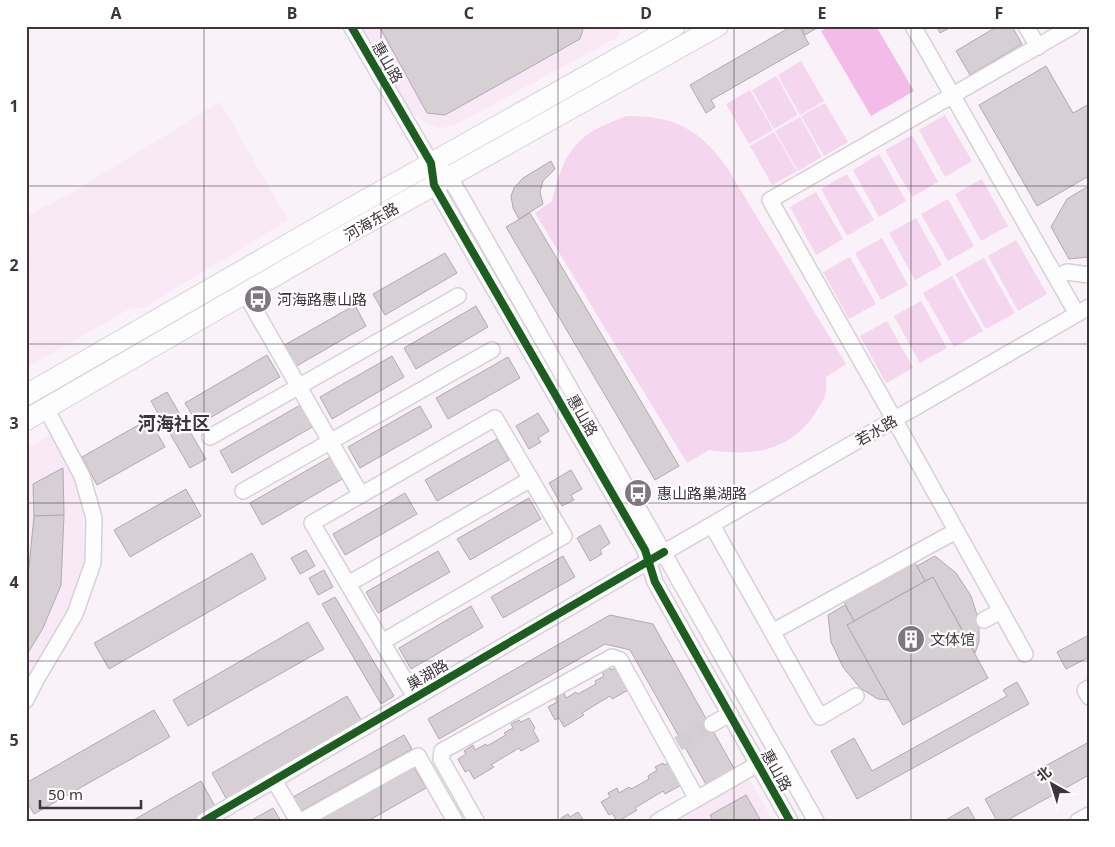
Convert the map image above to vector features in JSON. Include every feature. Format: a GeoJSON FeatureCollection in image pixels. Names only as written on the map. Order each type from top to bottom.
{"type":"FeatureCollection","features":[{"type":"Feature","properties":{"kind":"main road","name":"河海东路"},"geometry":{"type":"LineString","coordinates":[[26,395],[431,163],[652,32],[675,26]]}},
{"type":"Feature","properties":{"kind":"main road","name":"河海东路"},"geometry":{"type":"LineString","coordinates":[[26,420],[245,293],[718,26]]}},
{"type":"Feature","properties":{"kind":"street","name":"惠山路"},"geometry":{"type":"LineString","coordinates":[[351,26],[664,552],[816,821]]}},
{"type":"Feature","properties":{"kind":"street"},"geometry":{"type":"LineString","coordinates":[[913,26],[1056,278],[1083,311]]}},
{"type":"Feature","properties":{"kind":"street"},"geometry":{"type":"LineString","coordinates":[[1026,26],[1038,47]]}},
{"type":"Feature","properties":{"kind":"street"},"geometry":{"type":"LineString","coordinates":[[1025,654],[770,200],[1073,26]]}},
{"type":"Feature","properties":{"kind":"street"},"geometry":{"type":"LineString","coordinates":[[652,32],[665,56]]}},
{"type":"Feature","properties":{"kind":"street","name":"惠山路"},"geometry":{"type":"LineString","coordinates":[[442,181],[640,541],[649,560],[655,582],[790,821]]}},
{"type":"Feature","properties":{"kind":"street"},"geometry":{"type":"LineString","coordinates":[[1056,278],[1067,272],[1089,275]]}},
{"type":"Feature","properties":{"kind":"street"},"geometry":{"type":"LineString","coordinates":[[245,293],[362,495]]}},
{"type":"Feature","properties":{"kind":"street"},"geometry":{"type":"LineString","coordinates":[[210,437],[458,296]]}},
{"type":"Feature","properties":{"kind":"street","name":"若水路"},"geometry":{"type":"LineString","coordinates":[[664,552],[1083,311]]}},
{"type":"Feature","properties":{"kind":"street"},"geometry":{"type":"LineString","coordinates":[[243,491],[492,350]]}},
{"type":"Feature","properties":{"kind":"street"},"geometry":{"type":"LineString","coordinates":[[26,700],[75,614],[93,563],[94,518],[82,476],[46,408]]}},
{"type":"Feature","properties":{"kind":"street"},"geometry":{"type":"LineString","coordinates":[[382,642],[564,536],[495,418],[312,523],[382,642],[415,697]]}},
{"type":"Feature","properties":{"kind":"street"},"geometry":{"type":"LineString","coordinates":[[348,584],[531,479]]}},
{"type":"Feature","properties":{"kind":"street"},"geometry":{"type":"LineString","coordinates":[[712,525],[820,717],[856,696]]}},
{"type":"Feature","properties":{"kind":"street"},"geometry":{"type":"LineString","coordinates":[[772,632],[956,531]]}},
{"type":"Feature","properties":{"kind":"street","name":"巢湖路"},"geometry":{"type":"LineString","coordinates":[[204,821],[664,552]]}},
{"type":"Feature","properties":{"kind":"street"},"geometry":{"type":"LineString","coordinates":[[984,620],[1001,612]]}},
{"type":"Feature","properties":{"kind":"street"},"geometry":{"type":"LineString","coordinates":[[476,821],[441,759],[442,750],[612,657],[620,660],[674,746],[697,799]]}},
{"type":"Feature","properties":{"kind":"street"},"geometry":{"type":"LineString","coordinates":[[1089,688],[1085,690],[1089,697]]}},
{"type":"Feature","properties":{"kind":"street"},"geometry":{"type":"LineString","coordinates":[[712,724],[730,714]]}},
{"type":"Feature","properties":{"kind":"street"},"geometry":{"type":"LineString","coordinates":[[270,782],[300,821],[418,756],[456,821]]}},
{"type":"Feature","properties":{"kind":"street"},"geometry":{"type":"LineString","coordinates":[[658,821],[758,764]]}},
{"type":"Feature","properties":{"kind":"street"},"geometry":{"type":"LineString","coordinates":[[270,782],[287,821]]}},
{"type":"Feature","properties":{"kind":"street"},"geometry":{"type":"LineString","coordinates":[[1078,821],[1089,815]]}},
{"type":"Feature","properties":{"kind":"shaded area"},"geometry":{"type":"Polygon","coordinates":[[[359,26],[622,26],[618,37],[453,126],[439,128],[423,122],[407,108],[359,26]]]}},
{"type":"Feature","properties":{"kind":"shaded area"},"geometry":{"type":"Polygon","coordinates":[[[829,26],[876,26],[914,91],[871,116],[821,31],[829,26]]]}},
{"type":"Feature","properties":{"kind":"shaded area"},"geometry":{"type":"Polygon","coordinates":[[[801,61],[824,101],[800,115],[778,75],[801,61]]]}},
{"type":"Feature","properties":{"kind":"shaded area"},"geometry":{"type":"Polygon","coordinates":[[[776,76],[798,115],[774,129],[752,90],[776,76]]]}},
{"type":"Feature","properties":{"kind":"shaded area"},"geometry":{"type":"Polygon","coordinates":[[[750,90],[773,130],[749,144],[726,104],[750,90]]]}},
{"type":"Feature","properties":{"kind":"shaded area"},"geometry":{"type":"Polygon","coordinates":[[[220,102],[288,220],[145,307],[129,309],[26,368],[26,216],[68,195],[220,102]]]}},
{"type":"Feature","properties":{"kind":"shaded area"},"geometry":{"type":"Polygon","coordinates":[[[825,103],[848,142],[824,156],[801,116],[825,103]]]}},
{"type":"Feature","properties":{"kind":"shaded area"},"geometry":{"type":"Polygon","coordinates":[[[945,115],[972,161],[945,177],[919,130],[945,115]]]}},
{"type":"Feature","properties":{"kind":"shaded area"},"geometry":{"type":"Polygon","coordinates":[[[627,116],[658,118],[672,122],[695,133],[716,153],[726,166],[846,364],[826,377],[825,396],[817,410],[796,435],[784,443],[756,451],[725,452],[709,450],[687,463],[535,213],[552,201],[562,168],[575,146],[584,137],[596,130],[627,116]]]}},
{"type":"Feature","properties":{"kind":"shaded area"},"geometry":{"type":"Polygon","coordinates":[[[800,117],[822,157],[798,171],[775,131],[800,117]]]}},
{"type":"Feature","properties":{"kind":"shaded area"},"geometry":{"type":"Polygon","coordinates":[[[774,132],[797,171],[772,185],[750,146],[774,132]]]}},
{"type":"Feature","properties":{"kind":"shaded area"},"geometry":{"type":"Polygon","coordinates":[[[912,135],[938,182],[912,197],[885,150],[912,135]]]}},
{"type":"Feature","properties":{"kind":"shaded area"},"geometry":{"type":"Polygon","coordinates":[[[879,154],[906,201],[879,217],[853,170],[879,154]]]}},
{"type":"Feature","properties":{"kind":"shaded area"},"geometry":{"type":"Polygon","coordinates":[[[847,174],[874,220],[847,236],[821,189],[847,174]]]}},
{"type":"Feature","properties":{"kind":"shaded area"},"geometry":{"type":"Polygon","coordinates":[[[982,179],[1008,226],[981,241],[955,194],[982,179]]]}},
{"type":"Feature","properties":{"kind":"shaded area"},"geometry":{"type":"Polygon","coordinates":[[[816,192],[843,239],[816,255],[790,207],[816,192]]]}},
{"type":"Feature","properties":{"kind":"shaded area"},"geometry":{"type":"Polygon","coordinates":[[[948,199],[974,246],[948,261],[921,214],[948,199]]]}},
{"type":"Feature","properties":{"kind":"shaded area"},"geometry":{"type":"Polygon","coordinates":[[[916,218],[942,265],[915,280],[889,233],[916,218]]]}},
{"type":"Feature","properties":{"kind":"shaded area"},"geometry":{"type":"Polygon","coordinates":[[[882,238],[908,285],[881,300],[855,253],[882,238]]]}},
{"type":"Feature","properties":{"kind":"shaded area"},"geometry":{"type":"Polygon","coordinates":[[[1016,240],[1047,294],[1018,311],[988,256],[1016,240]]]}},
{"type":"Feature","properties":{"kind":"shaded area"},"geometry":{"type":"Polygon","coordinates":[[[850,257],[876,304],[849,319],[823,272],[850,257]]]}},
{"type":"Feature","properties":{"kind":"shaded area"},"geometry":{"type":"Polygon","coordinates":[[[984,258],[1015,313],[986,329],[955,274],[984,258]]]}},
{"type":"Feature","properties":{"kind":"shaded area"},"geometry":{"type":"Polygon","coordinates":[[[952,276],[983,331],[954,347],[923,293],[952,276]]]}},
{"type":"Feature","properties":{"kind":"shaded area"},"geometry":{"type":"Polygon","coordinates":[[[921,301],[947,348],[920,363],[894,316],[921,301]]]}},
{"type":"Feature","properties":{"kind":"shaded area"},"geometry":{"type":"Polygon","coordinates":[[[887,321],[913,368],[886,383],[860,336],[887,321]]]}},
{"type":"Feature","properties":{"kind":"shaded area"},"geometry":{"type":"Polygon","coordinates":[[[53,434],[74,473],[83,508],[84,567],[64,622],[26,682],[26,449],[53,434]]]}},
{"type":"Feature","properties":{"kind":"shaded area"},"geometry":{"type":"Polygon","coordinates":[[[748,776],[773,821],[670,821],[748,776]]]}},
{"type":"Feature","properties":{"kind":"building"},"geometry":{"type":"Polygon","coordinates":[[[379,26],[584,26],[580,39],[445,115],[427,113],[379,26]]]}},
{"type":"Feature","properties":{"kind":"building"},"geometry":{"type":"Polygon","coordinates":[[[792,26],[799,26],[809,44],[711,100],[715,107],[706,113],[690,85],[792,26]]]}},
{"type":"Feature","properties":{"kind":"building"},"geometry":{"type":"Polygon","coordinates":[[[801,26],[820,26],[805,35],[801,26]]]}},
{"type":"Feature","properties":{"kind":"building"},"geometry":{"type":"Polygon","coordinates":[[[936,26],[953,26],[940,33],[936,26]]]}},
{"type":"Feature","properties":{"kind":"building"},"geometry":{"type":"Polygon","coordinates":[[[998,26],[1012,26],[1022,44],[970,75],[956,51],[998,26]]]}},
{"type":"Feature","properties":{"kind":"building"},"geometry":{"type":"Polygon","coordinates":[[[1046,66],[1073,113],[1089,104],[1089,176],[1037,206],[979,105],[1046,66]]]}},
{"type":"Feature","properties":{"kind":"building"},"geometry":{"type":"Polygon","coordinates":[[[551,161],[555,169],[543,181],[540,192],[543,204],[519,219],[513,208],[511,196],[514,188],[523,178],[551,161]]]}},
{"type":"Feature","properties":{"kind":"building"},"geometry":{"type":"Polygon","coordinates":[[[1087,187],[1089,190],[1089,257],[1069,259],[1051,227],[1067,199],[1087,187]]]}},
{"type":"Feature","properties":{"kind":"building"},"geometry":{"type":"Polygon","coordinates":[[[530,213],[679,466],[655,480],[506,227],[530,213]]]}},
{"type":"Feature","properties":{"kind":"building"},"geometry":{"type":"Polygon","coordinates":[[[445,253],[457,273],[385,315],[373,294],[445,253]]]}},
{"type":"Feature","properties":{"kind":"building"},"geometry":{"type":"Polygon","coordinates":[[[355,305],[366,326],[295,367],[283,346],[355,305]]]}},
{"type":"Feature","properties":{"kind":"building"},"geometry":{"type":"Polygon","coordinates":[[[476,306],[488,327],[416,369],[404,348],[476,306]]]}},
{"type":"Feature","properties":{"kind":"building"},"geometry":{"type":"Polygon","coordinates":[[[267,355],[280,377],[198,425],[185,403],[267,355]]]}},
{"type":"Feature","properties":{"kind":"building"},"geometry":{"type":"Polygon","coordinates":[[[392,356],[404,377],[332,419],[320,397],[392,356]]]}},
{"type":"Feature","properties":{"kind":"building"},"geometry":{"type":"Polygon","coordinates":[[[508,357],[520,378],[448,419],[436,398],[508,357]]]}},
{"type":"Feature","properties":{"kind":"building"},"geometry":{"type":"Polygon","coordinates":[[[167,392],[206,459],[190,468],[151,401],[167,392]]]}},
{"type":"Feature","properties":{"kind":"building"},"geometry":{"type":"Polygon","coordinates":[[[302,404],[314,426],[232,473],[220,451],[302,404]]]}},
{"type":"Feature","properties":{"kind":"building"},"geometry":{"type":"Polygon","coordinates":[[[420,406],[432,427],[360,468],[348,447],[420,406]]]}},
{"type":"Feature","properties":{"kind":"building"},"geometry":{"type":"Polygon","coordinates":[[[538,413],[549,431],[538,438],[541,442],[529,449],[516,426],[538,413]]]}},
{"type":"Feature","properties":{"kind":"building"},"geometry":{"type":"Polygon","coordinates":[[[149,419],[165,447],[97,485],[82,457],[149,419]]]}},
{"type":"Feature","properties":{"kind":"building"},"geometry":{"type":"Polygon","coordinates":[[[497,439],[509,460],[437,501],[425,480],[497,439]]]}},
{"type":"Feature","properties":{"kind":"building"},"geometry":{"type":"Polygon","coordinates":[[[332,456],[344,478],[262,525],[250,503],[332,456]]]}},
{"type":"Feature","properties":{"kind":"building"},"geometry":{"type":"Polygon","coordinates":[[[63,468],[64,515],[34,516],[33,484],[63,468]]]}},
{"type":"Feature","properties":{"kind":"building"},"geometry":{"type":"Polygon","coordinates":[[[571,470],[582,489],[571,495],[574,500],[562,506],[549,483],[571,470]]]}},
{"type":"Feature","properties":{"kind":"building"},"geometry":{"type":"Polygon","coordinates":[[[186,489],[201,516],[130,557],[114,530],[186,489]]]}},
{"type":"Feature","properties":{"kind":"building"},"geometry":{"type":"Polygon","coordinates":[[[405,493],[417,514],[345,555],[333,534],[405,493]]]}},
{"type":"Feature","properties":{"kind":"building"},"geometry":{"type":"Polygon","coordinates":[[[529,498],[541,519],[470,560],[457,539],[529,498]]]}},
{"type":"Feature","properties":{"kind":"building"},"geometry":{"type":"Polygon","coordinates":[[[64,515],[61,585],[43,628],[26,656],[26,575],[29,567],[34,516],[64,515]]]}},
{"type":"Feature","properties":{"kind":"building"},"geometry":{"type":"Polygon","coordinates":[[[600,525],[610,543],[600,550],[602,554],[590,561],[577,538],[600,525]]]}},
{"type":"Feature","properties":{"kind":"building"},"geometry":{"type":"Polygon","coordinates":[[[306,550],[315,566],[300,574],[291,558],[306,550]]]}},
{"type":"Feature","properties":{"kind":"building"},"geometry":{"type":"Polygon","coordinates":[[[438,551],[450,572],[378,613],[366,592],[438,551]]]}},
{"type":"Feature","properties":{"kind":"building"},"geometry":{"type":"Polygon","coordinates":[[[252,553],[266,579],[109,669],[94,643],[252,553]]]}},
{"type":"Feature","properties":{"kind":"building"},"geometry":{"type":"Polygon","coordinates":[[[563,556],[575,577],[503,618],[491,597],[563,556]]]}},
{"type":"Feature","properties":{"kind":"building"},"geometry":{"type":"Polygon","coordinates":[[[935,556],[956,573],[971,596],[979,621],[979,642],[975,653],[933,577],[925,581],[917,566],[935,556]]]}},
{"type":"Feature","properties":{"kind":"building"},"geometry":{"type":"Polygon","coordinates":[[[915,563],[925,581],[854,621],[844,602],[915,563]]]}},
{"type":"Feature","properties":{"kind":"building"},"geometry":{"type":"Polygon","coordinates":[[[324,570],[333,587],[318,595],[309,578],[324,570]]]}},
{"type":"Feature","properties":{"kind":"building","name":"文体馆"},"geometry":{"type":"Polygon","coordinates":[[[933,577],[988,678],[903,725],[847,625],[933,577]]]}},
{"type":"Feature","properties":{"kind":"building"},"geometry":{"type":"Polygon","coordinates":[[[335,597],[394,696],[381,704],[322,604],[335,597]]]}},
{"type":"Feature","properties":{"kind":"building"},"geometry":{"type":"Polygon","coordinates":[[[845,605],[854,621],[847,625],[889,700],[878,699],[860,688],[843,667],[831,642],[828,615],[845,605]]]}},
{"type":"Feature","properties":{"kind":"building"},"geometry":{"type":"Polygon","coordinates":[[[471,606],[483,627],[411,669],[399,648],[471,606]]]}},
{"type":"Feature","properties":{"kind":"building"},"geometry":{"type":"Polygon","coordinates":[[[610,615],[653,624],[736,772],[708,788],[630,650],[605,644],[439,739],[428,719],[610,615]]]}},
{"type":"Feature","properties":{"kind":"building"},"geometry":{"type":"Polygon","coordinates":[[[308,622],[324,649],[188,726],[173,700],[308,622]]]}},
{"type":"Feature","properties":{"kind":"building"},"geometry":{"type":"Polygon","coordinates":[[[1089,635],[1089,657],[1066,669],[1057,652],[1089,635]]]}},
{"type":"Feature","properties":{"kind":"building"},"geometry":{"type":"Polygon","coordinates":[[[620,666],[630,689],[612,699],[610,696],[582,713],[584,715],[564,727],[559,718],[555,720],[548,707],[557,702],[555,698],[564,693],[566,698],[576,692],[578,694],[596,684],[595,681],[604,676],[602,672],[620,666]]]}},
{"type":"Feature","properties":{"kind":"building"},"geometry":{"type":"Polygon","coordinates":[[[1017,682],[1029,704],[857,799],[831,751],[854,738],[872,771],[1007,696],[1003,690],[1017,682]]]}},
{"type":"Feature","properties":{"kind":"building"},"geometry":{"type":"Polygon","coordinates":[[[347,696],[363,723],[227,800],[212,773],[347,696]]]}},
{"type":"Feature","properties":{"kind":"building"},"geometry":{"type":"Polygon","coordinates":[[[154,710],[170,737],[34,814],[26,800],[26,783],[154,710]]]}},
{"type":"Feature","properties":{"kind":"building"},"geometry":{"type":"Polygon","coordinates":[[[529,718],[535,728],[533,730],[539,741],[521,751],[519,748],[491,765],[494,767],[474,779],[469,770],[465,772],[458,759],[466,754],[464,751],[473,745],[475,750],[486,744],[487,746],[506,735],[504,733],[513,728],[511,724],[529,718]]]}},
{"type":"Feature","properties":{"kind":"building"},"geometry":{"type":"Polygon","coordinates":[[[404,735],[412,749],[301,811],[293,797],[404,735]]]}},
{"type":"Feature","properties":{"kind":"building"},"geometry":{"type":"Polygon","coordinates":[[[1089,742],[1089,775],[1006,821],[997,821],[985,799],[1089,742]]]}},
{"type":"Feature","properties":{"kind":"building"},"geometry":{"type":"Polygon","coordinates":[[[673,761],[683,784],[665,794],[663,791],[635,808],[637,810],[619,821],[617,821],[612,813],[609,815],[601,802],[610,797],[608,793],[617,788],[619,793],[629,787],[631,789],[649,779],[648,776],[657,770],[655,767],[673,761]]]}},
{"type":"Feature","properties":{"kind":"building"},"geometry":{"type":"Polygon","coordinates":[[[413,766],[426,788],[368,821],[316,821],[413,766]]]}},
{"type":"Feature","properties":{"kind":"building"},"geometry":{"type":"Polygon","coordinates":[[[201,781],[216,808],[193,821],[132,821],[201,781]]]}},
{"type":"Feature","properties":{"kind":"building"},"geometry":{"type":"Polygon","coordinates":[[[746,795],[761,821],[713,821],[710,815],[746,795]]]}},
{"type":"Feature","properties":{"kind":"building"},"geometry":{"type":"Polygon","coordinates":[[[968,807],[976,821],[944,821],[968,807]]]}},
{"type":"Feature","properties":{"kind":"building"},"geometry":{"type":"Polygon","coordinates":[[[273,808],[281,821],[250,821],[273,808]]]}},
{"type":"Feature","properties":{"kind":"building"},"geometry":{"type":"Polygon","coordinates":[[[578,812],[584,821],[562,821],[561,818],[568,814],[570,817],[578,812]]]}},
{"type":"Feature","properties":{"kind":"tunnel"},"geometry":{"type":"LineString","coordinates":[[678,744],[712,724]]}},
{"type":"Feature","properties":{"kind":"cycle path"},"geometry":{"type":"LineString","coordinates":[[351,26],[431,163],[434,185],[645,550],[655,582],[790,821]]}},
{"type":"Feature","properties":{"kind":"cycle path"},"geometry":{"type":"LineString","coordinates":[[204,821],[664,552]]}},
{"type":"Feature","properties":{"kind":"place","name":"河海路惠山路"},"geometry":{"type":"Point","coordinates":[258,299]}},
{"type":"Feature","properties":{"kind":"place","name":"惠山路巢湖路"},"geometry":{"type":"Point","coordinates":[638,493]}},
{"type":"Feature","properties":{"kind":"place","name":"文体馆"},"geometry":{"type":"Point","coordinates":[911,639]}},
{"type":"Feature","properties":{"kind":"district","name":"河海社区"},"geometry":{"type":"Point","coordinates":[174,423]}}]}
